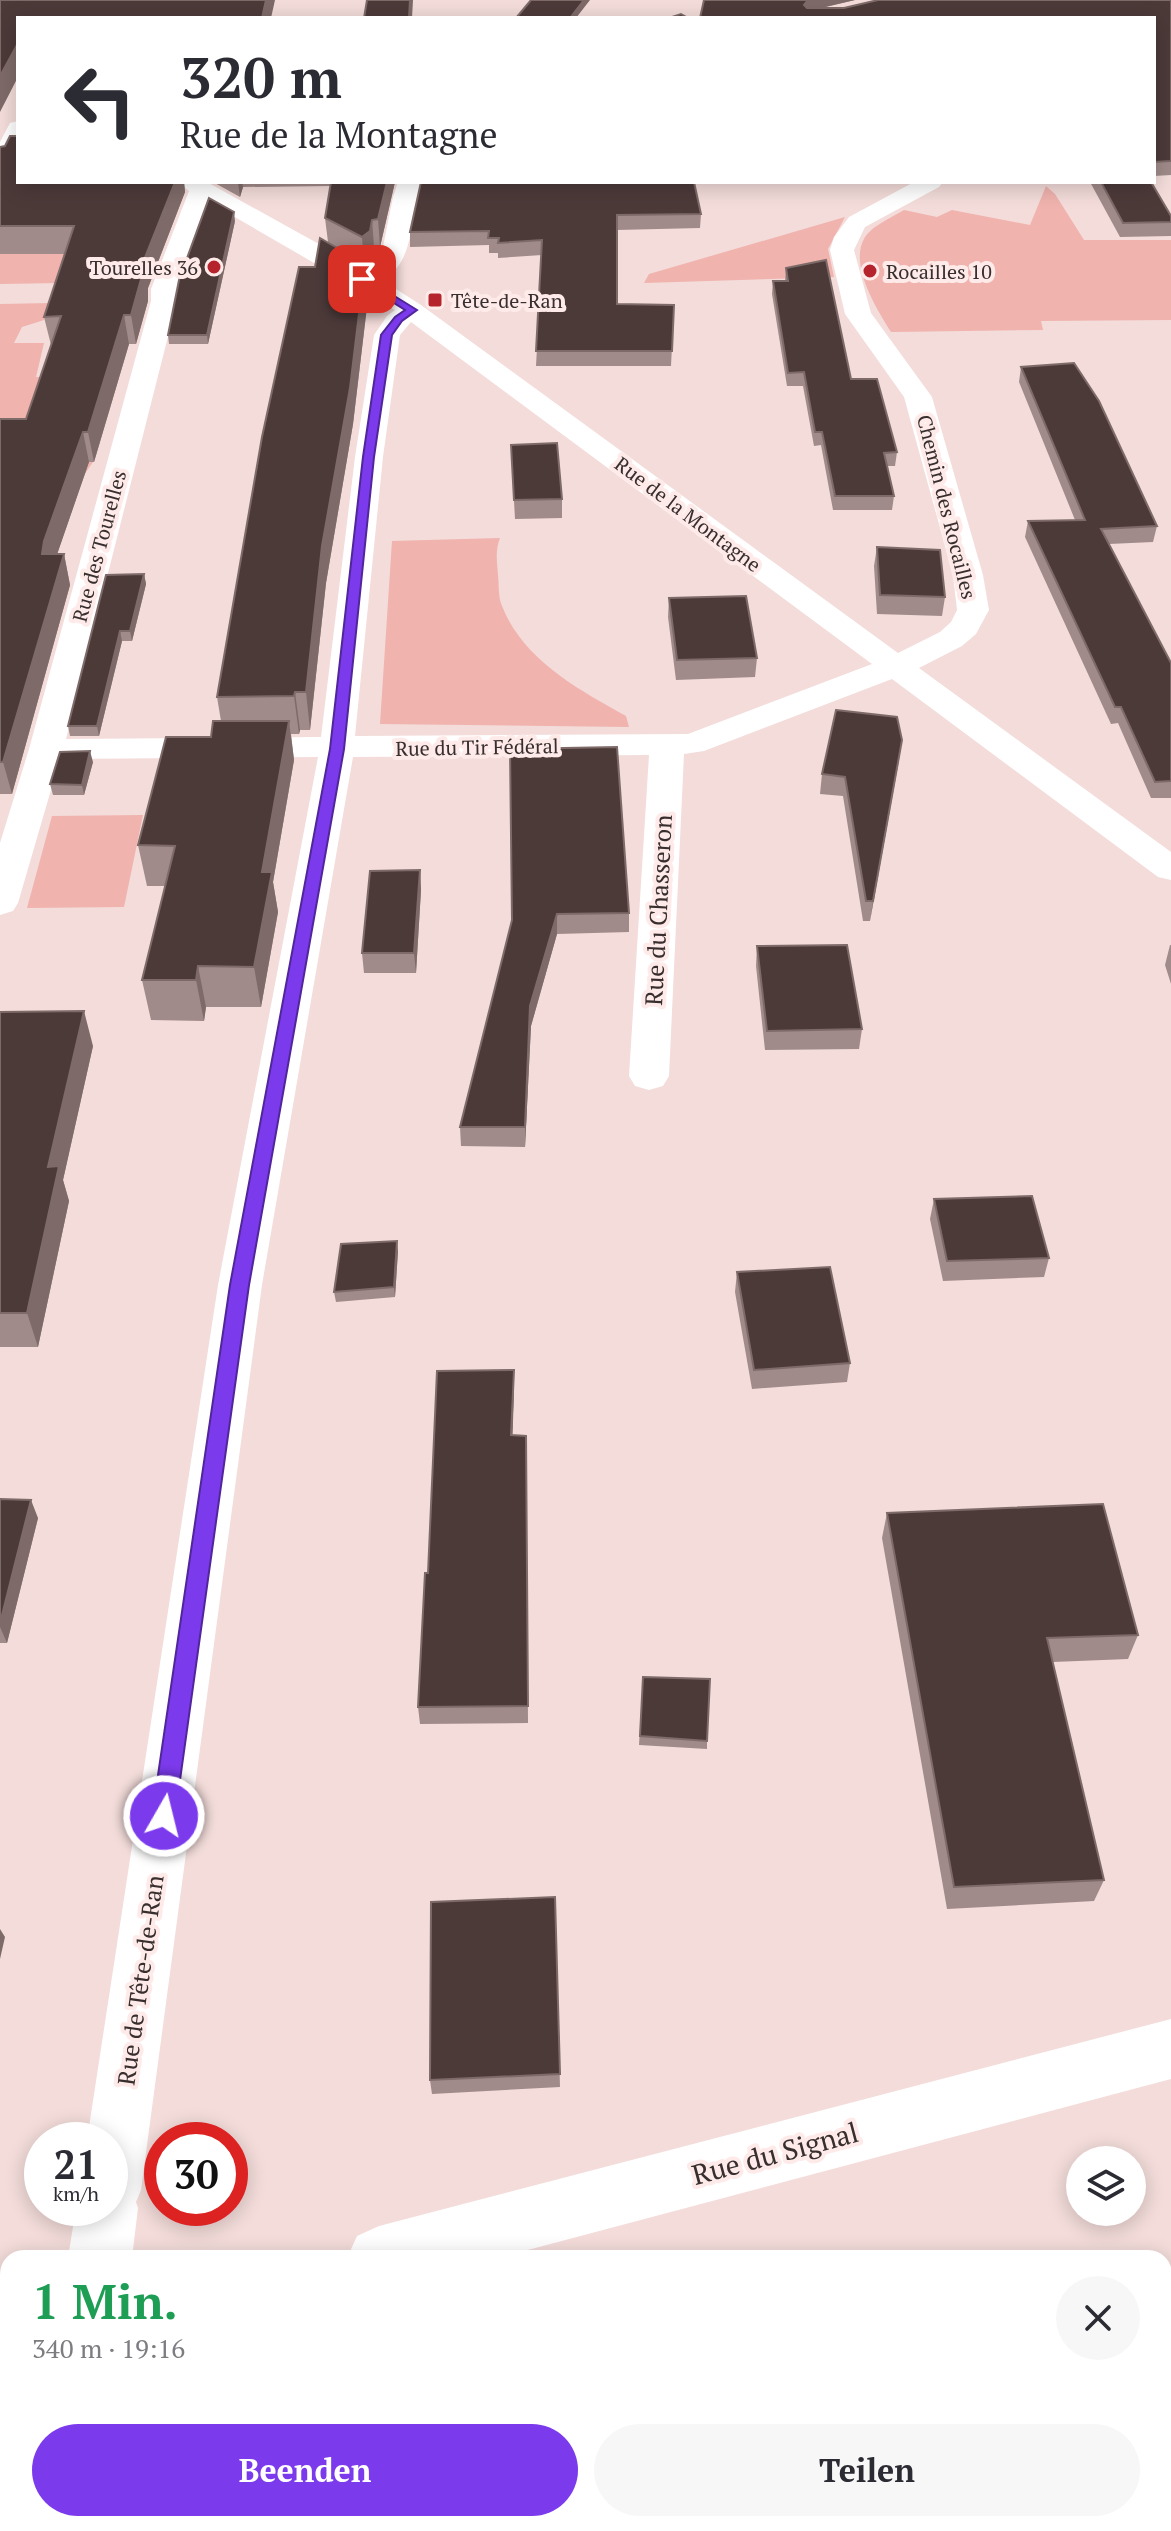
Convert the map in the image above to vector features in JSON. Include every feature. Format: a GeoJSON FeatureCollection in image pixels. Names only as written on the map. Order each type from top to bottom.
{"type":"FeatureCollection","features":[{"type":"Feature","properties":{"kind":"street"},"geometry":{"type":"LineString","coordinates":[[0,166],[16,132]]}},
{"type":"Feature","properties":{"kind":"street"},"geometry":{"type":"LineString","coordinates":[[362,279],[384,271],[393,262],[403,195],[409,184]]}},
{"type":"Feature","properties":{"kind":"street","name":"Chemin des Rocailles"},"geometry":{"type":"LineString","coordinates":[[895,667],[951,639],[965,627],[973,610],[968,575],[918,397],[858,314],[842,250],[846,237],[857,222],[927,184]]}},
{"type":"Feature","properties":{"kind":"street","name":"Rue de la Montagne"},"geometry":{"type":"LineString","coordinates":[[196,186],[412,310],[1171,869]]}},
{"type":"Feature","properties":{"kind":"street","name":"Rue des Tourelles"},"geometry":{"type":"LineString","coordinates":[[0,903],[46,749],[164,301],[164,289],[196,186]]}},
{"type":"Feature","properties":{"kind":"street","name":"Rue de Tête-de-Ran"},"geometry":{"type":"LineString","coordinates":[[120,2122],[240,1285],[337,749],[369,457],[387,335],[398,319],[412,310]]}},
{"type":"Feature","properties":{"kind":"street","name":"Rue du Tir Fédéral"},"geometry":{"type":"LineString","coordinates":[[46,749],[692,744],[895,667]]}},
{"type":"Feature","properties":{"kind":"street","name":"Rue du Chasseron"},"geometry":{"type":"LineString","coordinates":[[649,1076],[667,744]]}},
{"type":"Feature","properties":{"kind":"street","name":"Rue du Signal"},"geometry":{"type":"LineString","coordinates":[[409,2250],[1171,2049]]}},
{"type":"Feature","properties":{"kind":"street"},"geometry":{"type":"LineString","coordinates":[[101,2250],[104,2226]]}},
{"type":"Feature","properties":{"kind":"shaded area"},"geometry":{"type":"Polygon","coordinates":[[[1046,186],[1055,194],[1084,240],[1171,240],[1171,320],[1041,321],[1043,330],[891,332],[867,288],[860,262],[860,250],[871,230],[904,210],[937,217],[952,210],[1030,225],[1046,186]]]}},
{"type":"Feature","properties":{"kind":"shaded area"},"geometry":{"type":"Polygon","coordinates":[[[171,193],[61,283],[0,284],[0,254],[18,254],[171,193]]]}},
{"type":"Feature","properties":{"kind":"shaded area"},"geometry":{"type":"Polygon","coordinates":[[[845,217],[828,249],[834,277],[644,283],[649,274],[845,217]]]}},
{"type":"Feature","properties":{"kind":"shaded area"},"geometry":{"type":"Polygon","coordinates":[[[52,303],[44,320],[22,327],[14,343],[44,343],[36,377],[53,377],[93,462],[80,481],[0,509],[0,304],[52,303]]]}},
{"type":"Feature","properties":{"kind":"shaded area"},"geometry":{"type":"Polygon","coordinates":[[[500,538],[497,547],[499,595],[511,625],[554,672],[626,716],[629,727],[380,724],[392,541],[500,538]]]}},
{"type":"Feature","properties":{"kind":"shaded area"},"geometry":{"type":"Polygon","coordinates":[[[143,815],[124,907],[27,908],[52,816],[143,815]]]}},
{"type":"Feature","properties":{"kind":"building"},"geometry":{"type":"Polygon","coordinates":[[[0,0],[266,0],[262,16],[16,16],[16,47],[0,76],[0,0]]]}},
{"type":"Feature","properties":{"kind":"building"},"geometry":{"type":"Polygon","coordinates":[[[367,0],[410,0],[409,16],[364,16],[367,0]]]}},
{"type":"Feature","properties":{"kind":"building"},"geometry":{"type":"Polygon","coordinates":[[[531,0],[584,0],[572,16],[518,16],[531,0]]]}},
{"type":"Feature","properties":{"kind":"building"},"geometry":{"type":"Polygon","coordinates":[[[704,0],[808,0],[804,5],[807,8],[844,8],[878,0],[1171,0],[1171,161],[1156,162],[1156,16],[700,16],[704,0]]]}},
{"type":"Feature","properties":{"kind":"building"},"geometry":{"type":"Polygon","coordinates":[[[10,136],[16,136],[16,184],[174,184],[144,260],[131,315],[124,315],[88,432],[83,432],[44,541],[42,554],[64,554],[3,762],[0,762],[0,419],[26,419],[61,316],[44,317],[74,226],[0,226],[0,147],[5,146],[10,136]]]}},
{"type":"Feature","properties":{"kind":"building"},"geometry":{"type":"Polygon","coordinates":[[[331,184],[387,184],[378,219],[372,220],[370,231],[362,237],[325,218],[331,184]]]}},
{"type":"Feature","properties":{"kind":"building"},"geometry":{"type":"Polygon","coordinates":[[[421,184],[694,184],[701,214],[617,215],[617,304],[674,305],[672,351],[536,351],[542,240],[498,243],[499,238],[488,238],[489,231],[410,232],[421,184]]]}},
{"type":"Feature","properties":{"kind":"building"},"geometry":{"type":"Polygon","coordinates":[[[1102,184],[1152,184],[1171,216],[1171,222],[1123,223],[1102,184]]]}},
{"type":"Feature","properties":{"kind":"building"},"geometry":{"type":"Polygon","coordinates":[[[209,198],[234,212],[207,335],[168,335],[179,280],[209,198]]]}},
{"type":"Feature","properties":{"kind":"building"},"geometry":{"type":"Polygon","coordinates":[[[320,238],[365,264],[350,388],[322,546],[306,692],[295,692],[294,696],[217,697],[262,437],[299,267],[315,267],[320,238]]]}},
{"type":"Feature","properties":{"kind":"building"},"geometry":{"type":"Polygon","coordinates":[[[826,260],[851,379],[877,379],[897,452],[884,453],[894,496],[835,496],[822,432],[815,432],[804,372],[788,373],[773,281],[788,281],[786,268],[826,260]]]}},
{"type":"Feature","properties":{"kind":"building"},"geometry":{"type":"Polygon","coordinates":[[[1074,363],[1099,401],[1157,526],[1101,529],[1171,663],[1171,781],[1155,782],[1121,707],[1115,707],[1028,521],[1085,520],[1021,367],[1074,363]]]}},
{"type":"Feature","properties":{"kind":"building"},"geometry":{"type":"Polygon","coordinates":[[[557,443],[562,499],[514,500],[511,445],[557,443]]]}},
{"type":"Feature","properties":{"kind":"building"},"geometry":{"type":"Polygon","coordinates":[[[877,547],[940,550],[945,597],[880,595],[877,547]]]}},
{"type":"Feature","properties":{"kind":"building"},"geometry":{"type":"Polygon","coordinates":[[[144,574],[130,631],[120,631],[97,726],[68,726],[106,575],[144,574]]]}},
{"type":"Feature","properties":{"kind":"building"},"geometry":{"type":"Polygon","coordinates":[[[746,596],[757,658],[677,660],[669,598],[746,596]]]}},
{"type":"Feature","properties":{"kind":"building"},"geometry":{"type":"Polygon","coordinates":[[[836,710],[897,717],[902,740],[873,901],[866,901],[845,777],[822,774],[836,710]]]}},
{"type":"Feature","properties":{"kind":"building"},"geometry":{"type":"Polygon","coordinates":[[[213,721],[289,721],[262,872],[272,872],[254,967],[198,966],[196,980],[142,980],[175,846],[138,845],[166,737],[211,737],[213,721]]]}},
{"type":"Feature","properties":{"kind":"building"},"geometry":{"type":"Polygon","coordinates":[[[617,747],[629,913],[557,914],[530,1006],[525,1127],[460,1127],[512,920],[510,749],[617,747]]]}},
{"type":"Feature","properties":{"kind":"building"},"geometry":{"type":"Polygon","coordinates":[[[90,751],[82,785],[50,784],[60,752],[90,751]]]}},
{"type":"Feature","properties":{"kind":"building"},"geometry":{"type":"Polygon","coordinates":[[[420,870],[414,953],[362,953],[370,871],[420,870]]]}},
{"type":"Feature","properties":{"kind":"building"},"geometry":{"type":"Polygon","coordinates":[[[847,945],[862,1029],[767,1031],[757,946],[847,945]]]}},
{"type":"Feature","properties":{"kind":"building"},"geometry":{"type":"Polygon","coordinates":[[[84,1011],[48,1167],[59,1166],[27,1313],[0,1313],[0,1012],[84,1011]]]}},
{"type":"Feature","properties":{"kind":"building"},"geometry":{"type":"Polygon","coordinates":[[[1032,1196],[1049,1258],[947,1261],[934,1199],[1032,1196]]]}},
{"type":"Feature","properties":{"kind":"building"},"geometry":{"type":"Polygon","coordinates":[[[397,1241],[394,1287],[334,1292],[341,1244],[397,1241]]]}},
{"type":"Feature","properties":{"kind":"building"},"geometry":{"type":"Polygon","coordinates":[[[830,1267],[850,1363],[754,1370],[737,1272],[830,1267]]]}},
{"type":"Feature","properties":{"kind":"building"},"geometry":{"type":"Polygon","coordinates":[[[514,1370],[511,1435],[526,1436],[528,1706],[418,1707],[425,1573],[428,1573],[437,1371],[514,1370]]]}},
{"type":"Feature","properties":{"kind":"building"},"geometry":{"type":"Polygon","coordinates":[[[0,1499],[31,1500],[0,1623],[0,1499]]]}},
{"type":"Feature","properties":{"kind":"building"},"geometry":{"type":"Polygon","coordinates":[[[1103,1504],[1138,1635],[1047,1638],[1104,1880],[954,1887],[887,1513],[1103,1504]]]}},
{"type":"Feature","properties":{"kind":"building"},"geometry":{"type":"Polygon","coordinates":[[[643,1677],[710,1679],[707,1741],[640,1736],[643,1677]]]}},
{"type":"Feature","properties":{"kind":"building"},"geometry":{"type":"Polygon","coordinates":[[[555,1897],[560,2074],[430,2080],[431,1902],[555,1897]]]}},
{"type":"Feature","properties":{"kind":"place","name":"Tourelles 36"},"geometry":{"type":"Point","coordinates":[214,267]}},
{"type":"Feature","properties":{"kind":"place","name":"Rocailles 10"},"geometry":{"type":"Point","coordinates":[870,271]}},
{"type":"Feature","properties":{"kind":"place","name":"Tête-de-Ran"},"geometry":{"type":"Point","coordinates":[435,300]}},
{"type":"Feature","properties":{"kind":"route"},"geometry":{"type":"LineString","coordinates":[[164,1816],[240,1285],[337,749],[369,457],[387,335],[398,319],[412,310],[362,279]]}}]}
